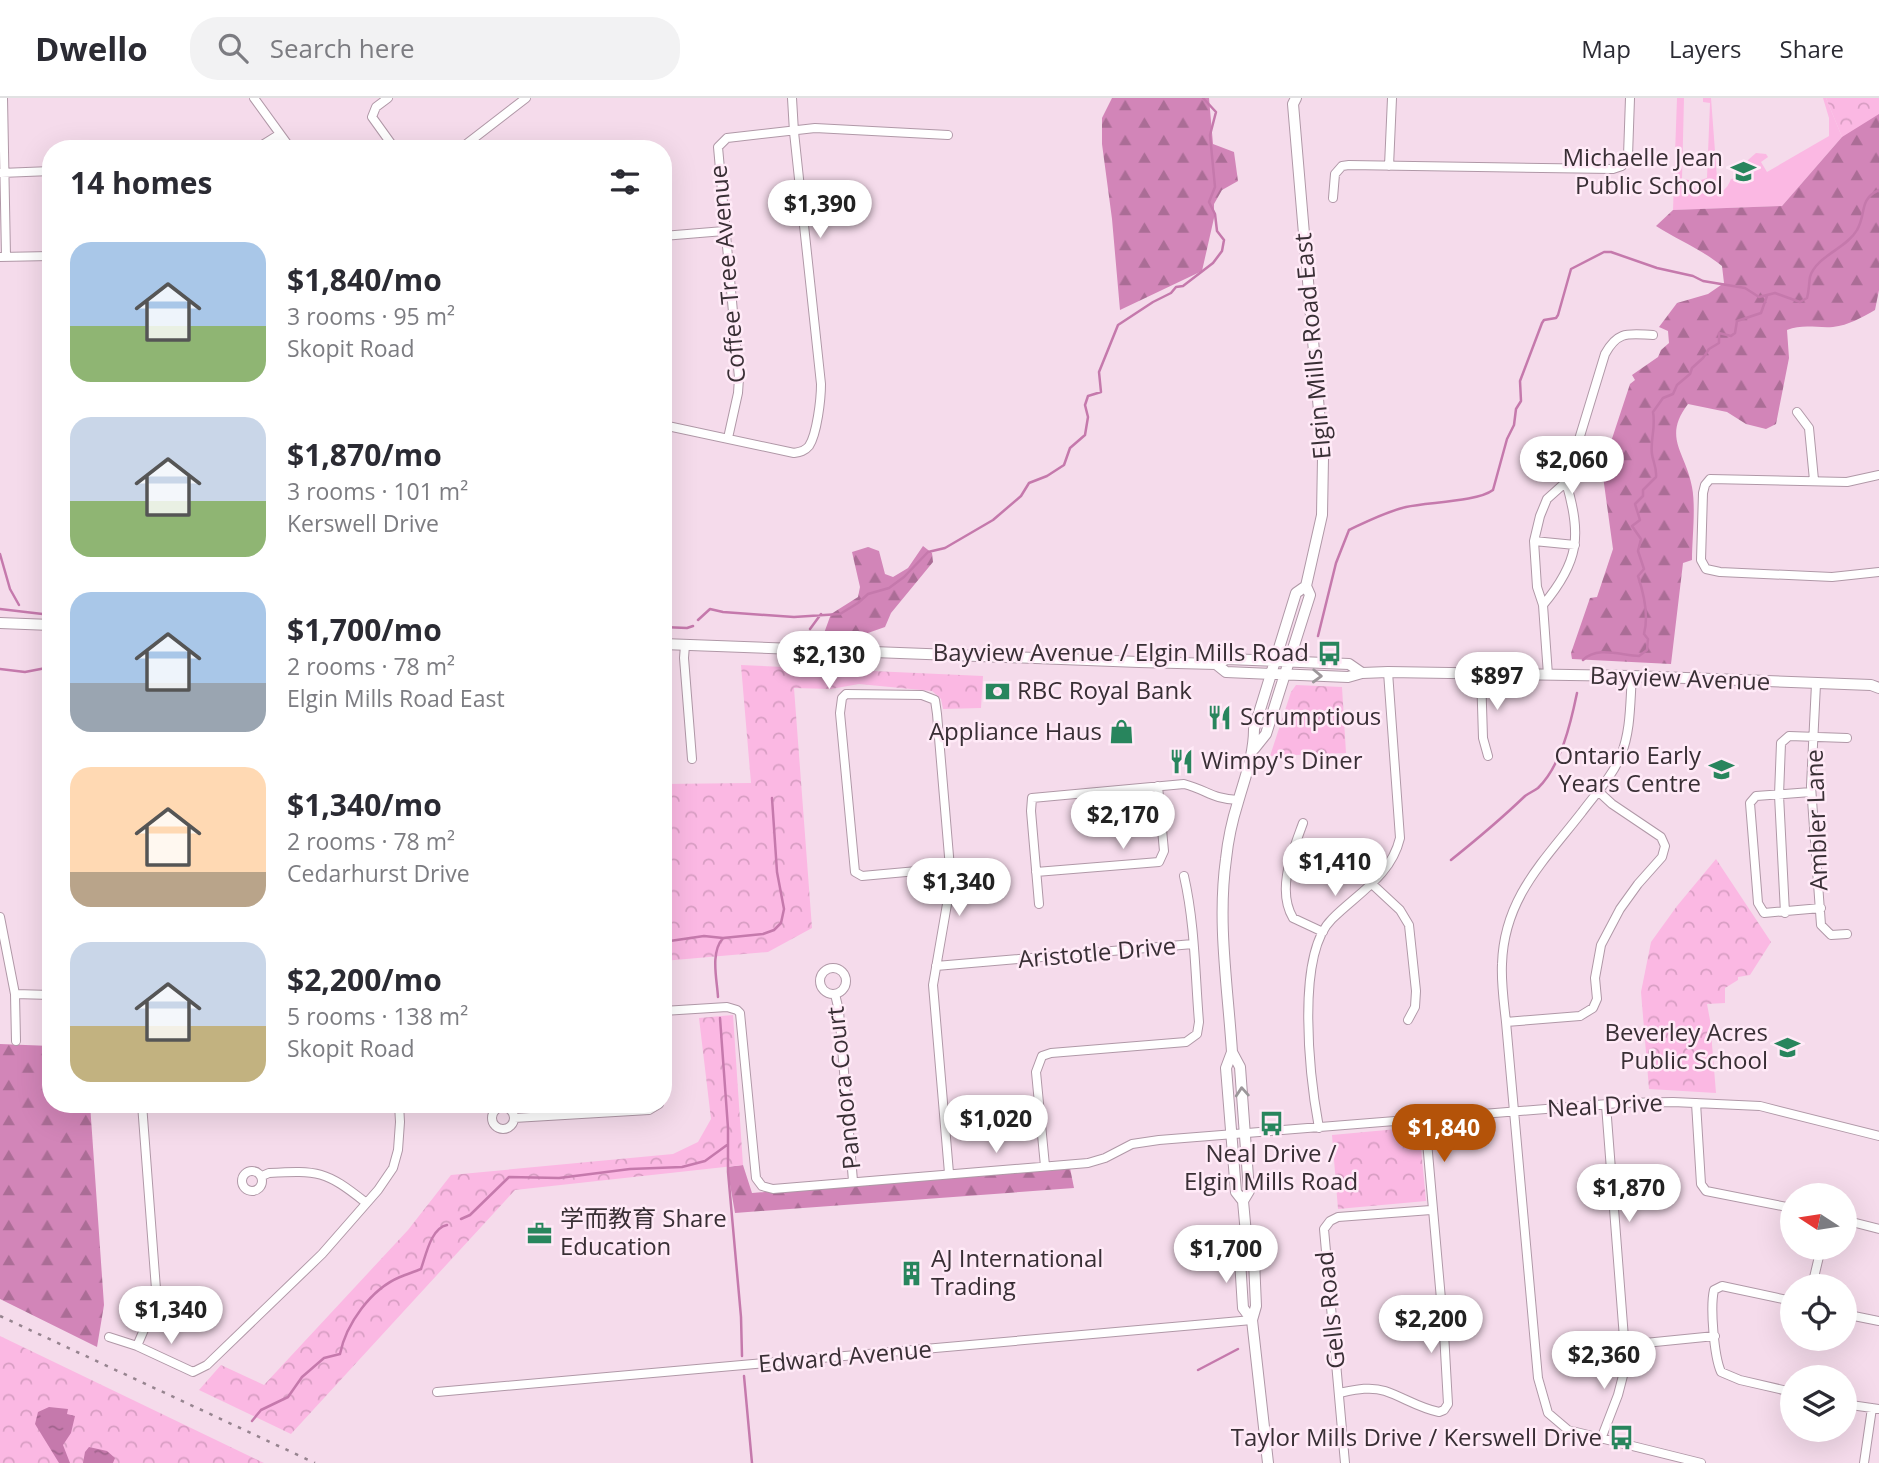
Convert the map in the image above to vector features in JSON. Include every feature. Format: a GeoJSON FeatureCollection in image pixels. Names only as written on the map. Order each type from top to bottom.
{"type":"FeatureCollection","features":[{"type":"Feature","properties":{"kind":"main road","name":"Elgin Mills Road East"},"geometry":{"type":"LineString","coordinates":[[1254,749],[1266,734],[1310,596],[1306,586],[1320,528],[1323,477],[1292,100]]}},
{"type":"Feature","properties":{"kind":"main road","name":"Elgin Mills Road East"},"geometry":{"type":"LineString","coordinates":[[1243,1201],[1249,1191],[1240,1067],[1232,1052],[1223,920],[1226,859],[1238,800],[1254,749],[1254,729],[1296,593],[1306,586]]}},
{"type":"Feature","properties":{"kind":"main road"},"geometry":{"type":"LineString","coordinates":[[0,623],[42,625]]}},
{"type":"Feature","properties":{"kind":"main road","name":"Bayview Avenue"},"geometry":{"type":"LineString","coordinates":[[672,644],[1216,664],[1227,659],[1349,664],[1362,673]]}},
{"type":"Feature","properties":{"kind":"main road","name":"Bayview Avenue"},"geometry":{"type":"LineString","coordinates":[[1216,664],[1226,672],[1285,675],[1348,677],[1362,673],[1388,672],[1481,673],[1876,685]]}},
{"type":"Feature","properties":{"kind":"main road","name":"Elgin Mills Road East"},"geometry":{"type":"LineString","coordinates":[[1232,1052],[1226,1068],[1236,1192],[1243,1201],[1247,1245],[1254,1260],[1256,1306],[1252,1320],[1268,1463]]}},
{"type":"Feature","properties":{"kind":"street"},"geometry":{"type":"LineString","coordinates":[[3,98],[3,256],[42,256]]}},
{"type":"Feature","properties":{"kind":"street"},"geometry":{"type":"LineString","coordinates":[[254,98],[284,140]]}},
{"type":"Feature","properties":{"kind":"street"},"geometry":{"type":"LineString","coordinates":[[388,98],[376,107],[372,117],[389,140]]}},
{"type":"Feature","properties":{"kind":"street"},"geometry":{"type":"LineString","coordinates":[[472,140],[526,98]]}},
{"type":"Feature","properties":{"kind":"street"},"geometry":{"type":"LineString","coordinates":[[672,427],[799,453],[810,443],[821,394],[820,368],[792,98]]}},
{"type":"Feature","properties":{"kind":"street"},"geometry":{"type":"LineString","coordinates":[[1389,166],[1391,98]]}},
{"type":"Feature","properties":{"kind":"street"},"geometry":{"type":"LineString","coordinates":[[1334,198],[1333,178],[1337,169],[1342,166],[1614,169],[1622,166],[1628,156],[1630,98]]}},
{"type":"Feature","properties":{"kind":"street","name":"Coffee Tree Avenue"},"geometry":{"type":"LineString","coordinates":[[729,438],[739,378],[718,147],[727,138],[815,128],[948,135]]}},
{"type":"Feature","properties":{"kind":"street"},"geometry":{"type":"LineString","coordinates":[[270,140],[280,134]]}},
{"type":"Feature","properties":{"kind":"street"},"geometry":{"type":"LineString","coordinates":[[3,173],[42,171]]}},
{"type":"Feature","properties":{"kind":"street"},"geometry":{"type":"LineString","coordinates":[[672,235],[724,231]]}},
{"type":"Feature","properties":{"kind":"street"},"geometry":{"type":"LineString","coordinates":[[1542,606],[1567,573],[1575,545],[1575,523],[1566,482],[1605,354],[1610,344],[1624,334],[1653,335]]}},
{"type":"Feature","properties":{"kind":"street"},"geometry":{"type":"LineString","coordinates":[[1797,412],[1809,428],[1814,481]]}},
{"type":"Feature","properties":{"kind":"street"},"geometry":{"type":"LineString","coordinates":[[1879,475],[1847,482],[1710,479],[1703,493],[1701,555],[1703,566],[1712,571],[1832,577],[1879,572]]}},
{"type":"Feature","properties":{"kind":"street"},"geometry":{"type":"LineString","coordinates":[[1548,675],[1534,541],[1547,499],[1566,482]]}},
{"type":"Feature","properties":{"kind":"street"},"geometry":{"type":"LineString","coordinates":[[1534,541],[1575,545]]}},
{"type":"Feature","properties":{"kind":"street"},"geometry":{"type":"LineString","coordinates":[[685,645],[692,759]]}},
{"type":"Feature","properties":{"kind":"street"},"geometry":{"type":"LineString","coordinates":[[1319,1128],[1308,1018],[1309,989],[1315,955],[1323,932],[1331,920],[1372,884],[1391,862],[1398,848],[1401,829],[1388,672]]}},
{"type":"Feature","properties":{"kind":"street"},"geometry":{"type":"LineString","coordinates":[[1481,673],[1483,738],[1488,756]]}},
{"type":"Feature","properties":{"kind":"street"},"geometry":{"type":"LineString","coordinates":[[1632,676],[1622,753],[1599,792],[1543,860],[1518,898],[1504,942],[1502,965],[1506,1022],[1538,1378],[1548,1413],[1568,1430],[1701,1463]]}},
{"type":"Feature","properties":{"kind":"street","name":"Ambler Lane"},"geometry":{"type":"LineString","coordinates":[[1816,684],[1811,792],[1821,925],[1831,935],[1847,934]]}},
{"type":"Feature","properties":{"kind":"street"},"geometry":{"type":"LineString","coordinates":[[949,1173],[934,993],[950,892],[950,868],[935,700],[927,695],[846,694],[840,704],[855,872],[867,876],[950,868]]}},
{"type":"Feature","properties":{"kind":"street"},"geometry":{"type":"LineString","coordinates":[[1786,913],[1779,795],[1782,741],[1789,736],[1847,738]]}},
{"type":"Feature","properties":{"kind":"street"},"geometry":{"type":"LineString","coordinates":[[1039,904],[1032,798],[1184,784],[1201,789],[1221,800],[1238,800]]}},
{"type":"Feature","properties":{"kind":"street"},"geometry":{"type":"LineString","coordinates":[[1036,872],[1158,862],[1164,851],[1158,786]]}},
{"type":"Feature","properties":{"kind":"street"},"geometry":{"type":"LineString","coordinates":[[1506,1022],[1580,1016],[1593,1008],[1597,999],[1595,978],[1601,945],[1608,929],[1634,889],[1662,858],[1665,846],[1661,837],[1599,792]]}},
{"type":"Feature","properties":{"kind":"street"},"geometry":{"type":"LineString","coordinates":[[1811,792],[1756,796],[1750,803],[1758,903],[1764,913],[1821,908]]}},
{"type":"Feature","properties":{"kind":"street"},"geometry":{"type":"LineString","coordinates":[[1303,823],[1287,868],[1288,903],[1293,918],[1323,932]]}},
{"type":"Feature","properties":{"kind":"street"},"geometry":{"type":"LineString","coordinates":[[1184,876],[1193,944]]}},
{"type":"Feature","properties":{"kind":"street"},"geometry":{"type":"LineString","coordinates":[[1372,884],[1400,910],[1409,925],[1416,991],[1415,1007],[1408,1020]]}},
{"type":"Feature","properties":{"kind":"street"},"geometry":{"type":"LineString","coordinates":[[0,918],[16,994],[16,1041]]}},
{"type":"Feature","properties":{"kind":"street","name":"Aristotle Drive"},"geometry":{"type":"LineString","coordinates":[[936,967],[1193,944],[1199,1029],[1194,1038],[1185,1042],[1051,1053],[1042,1056],[1037,1072],[1045,1166]]}},
{"type":"Feature","properties":{"kind":"street"},"geometry":{"type":"LineString","coordinates":[[16,994],[42,995]]}},
{"type":"Feature","properties":{"kind":"street","name":"Pandora Court"},"geometry":{"type":"LineString","coordinates":[[835,994],[839,1011],[853,1181]]}},
{"type":"Feature","properties":{"kind":"street","name":"Neal Drive"},"geometry":{"type":"LineString","coordinates":[[672,1010],[727,1007],[737,1010],[742,1018],[756,1178],[759,1183],[773,1189],[1096,1161],[1132,1144],[1146,1142],[1514,1110],[1606,1105],[1734,1104],[1775,1109],[1879,1136]]}},
{"type":"Feature","properties":{"kind":"street"},"geometry":{"type":"LineString","coordinates":[[1696,1103],[1701,1184],[1706,1191],[1780,1206]]}},
{"type":"Feature","properties":{"kind":"street"},"geometry":{"type":"LineString","coordinates":[[1601,1439],[1626,1364],[1606,1105]]}},
{"type":"Feature","properties":{"kind":"street"},"geometry":{"type":"LineString","coordinates":[[137,1346],[149,1318],[156,1289],[143,1113]]}},
{"type":"Feature","properties":{"kind":"street"},"geometry":{"type":"LineString","coordinates":[[110,1337],[137,1346],[193,1373],[207,1365],[322,1254],[378,1189],[393,1168],[400,1138],[399,1113]]}},
{"type":"Feature","properties":{"kind":"street"},"geometry":{"type":"LineString","coordinates":[[514,1118],[598,1113]]}},
{"type":"Feature","properties":{"kind":"street"},"geometry":{"type":"LineString","coordinates":[[1339,1392],[1369,1388],[1385,1391],[1439,1412],[1448,1404],[1425,1119]]}},
{"type":"Feature","properties":{"kind":"street"},"geometry":{"type":"LineString","coordinates":[[262,1176],[269,1173],[316,1172],[337,1181],[365,1202]]}},
{"type":"Feature","properties":{"kind":"street","name":"Gells Road"},"geometry":{"type":"LineString","coordinates":[[1345,1463],[1324,1229],[1330,1221],[1338,1217],[1432,1210]]}},
{"type":"Feature","properties":{"kind":"street"},"geometry":{"type":"LineString","coordinates":[[1857,1223],[1879,1229]]}},
{"type":"Feature","properties":{"kind":"street"},"geometry":{"type":"LineString","coordinates":[[1780,1298],[1728,1286],[1717,1287],[1712,1305],[1721,1372],[1740,1380],[1780,1389]]}},
{"type":"Feature","properties":{"kind":"street"},"geometry":{"type":"LineString","coordinates":[[1857,1317],[1879,1321]]}},
{"type":"Feature","properties":{"kind":"street","name":"Edward Avenue"},"geometry":{"type":"LineString","coordinates":[[438,1392],[1252,1320]]}},
{"type":"Feature","properties":{"kind":"street"},"geometry":{"type":"LineString","coordinates":[[1625,1345],[1715,1336]]}},
{"type":"Feature","properties":{"kind":"street"},"geometry":{"type":"LineString","coordinates":[[1857,1406],[1875,1409],[1864,1463]]}},
{"type":"Feature","properties":{"kind":"green space"},"geometry":{"type":"Polygon","coordinates":[[[1112,98],[1209,98],[1213,144],[1234,152],[1238,181],[1222,190],[1214,204],[1214,218],[1202,271],[1120,310],[1102,144],[1102,118],[1112,98]]]}},
{"type":"Feature","properties":{"kind":"green space"},"geometry":{"type":"Polygon","coordinates":[[[1677,98],[1684,98],[1682,179],[1689,180],[1693,187],[1705,194],[1717,194],[1731,179],[1746,176],[1748,160],[1756,153],[1766,154],[1768,157],[1761,162],[1767,172],[1829,136],[1829,118],[1823,98],[1826,98],[1842,137],[1782,206],[1673,210],[1677,98]]]}},
{"type":"Feature","properties":{"kind":"green space"},"geometry":{"type":"Polygon","coordinates":[[[1703,98],[1711,98],[1717,178],[1715,185],[1710,187],[1703,185],[1701,180],[1707,178],[1710,103],[1703,102],[1703,98]]]}},
{"type":"Feature","properties":{"kind":"green space"},"geometry":{"type":"Polygon","coordinates":[[[1826,98],[1879,98],[1879,114],[1842,137],[1826,98]]]}},
{"type":"Feature","properties":{"kind":"green space"},"geometry":{"type":"Polygon","coordinates":[[[1854,98],[1879,100],[1879,290],[1875,310],[1839,326],[1787,330],[1789,358],[1776,424],[1766,429],[1746,424],[1727,412],[1688,404],[1680,416],[1676,436],[1693,495],[1692,560],[1683,563],[1671,664],[1572,659],[1571,653],[1590,598],[1597,597],[1613,549],[1602,469],[1630,384],[1635,380],[1632,375],[1658,357],[1669,343],[1668,331],[1659,327],[1677,303],[1708,294],[1724,283],[1722,266],[1656,226],[1673,210],[1782,206],[1842,137],[1854,98]]]}},
{"type":"Feature","properties":{"kind":"green space"},"geometry":{"type":"Polygon","coordinates":[[[923,546],[932,553],[933,562],[891,613],[885,627],[845,641],[823,636],[831,614],[858,597],[860,587],[852,552],[868,547],[879,551],[885,574],[893,577],[908,568],[923,546]]]}},
{"type":"Feature","properties":{"kind":"green space"},"geometry":{"type":"Polygon","coordinates":[[[741,665],[983,676],[981,708],[943,709],[941,699],[932,691],[859,684],[831,689],[794,688],[812,928],[768,952],[672,960],[672,784],[751,783],[741,665]]]}},
{"type":"Feature","properties":{"kind":"green space"},"geometry":{"type":"Polygon","coordinates":[[[1296,685],[1342,687],[1346,753],[1270,756],[1291,692],[1296,685]]]}},
{"type":"Feature","properties":{"kind":"green space"},"geometry":{"type":"Polygon","coordinates":[[[1716,859],[1771,942],[1750,975],[1738,977],[1738,980],[1725,988],[1725,1003],[1707,1004],[1716,1093],[1649,1089],[1641,992],[1651,942],[1716,859]]]}},
{"type":"Feature","properties":{"kind":"green space"},"geometry":{"type":"Polygon","coordinates":[[[733,1015],[743,1165],[515,1190],[291,1434],[199,1390],[221,1365],[264,1385],[408,1230],[451,1175],[673,1154],[698,1142],[711,1119],[699,1018],[733,1015]]]}},
{"type":"Feature","properties":{"kind":"green space"},"geometry":{"type":"Polygon","coordinates":[[[0,1044],[42,1046],[42,1113],[91,1113],[104,1305],[97,1347],[0,1299],[0,1044]]]}},
{"type":"Feature","properties":{"kind":"green space"},"geometry":{"type":"Polygon","coordinates":[[[1419,1127],[1426,1201],[1338,1209],[1332,1135],[1419,1127]]]}},
{"type":"Feature","properties":{"kind":"green space"},"geometry":{"type":"Polygon","coordinates":[[[743,1165],[752,1193],[1070,1168],[1074,1188],[735,1213],[727,1167],[743,1165]]]}},
{"type":"Feature","properties":{"kind":"green space"},"geometry":{"type":"Polygon","coordinates":[[[0,1336],[264,1463],[0,1463],[0,1336]]]}},
{"type":"Feature","properties":{"kind":"water"},"geometry":{"type":"Polygon","coordinates":[[[49,1407],[68,1409],[67,1414],[75,1416],[71,1433],[63,1445],[70,1463],[59,1463],[35,1424],[38,1412],[49,1407]]]}},
{"type":"Feature","properties":{"kind":"water"},"geometry":{"type":"Polygon","coordinates":[[[89,1447],[107,1451],[115,1458],[113,1463],[83,1463],[89,1447]]]}},
{"type":"Feature","properties":{"kind":"waterway"},"geometry":{"type":"LineString","coordinates":[[698,620],[710,609],[794,617],[840,614],[868,594],[889,588],[928,552],[945,548],[993,520],[1021,496],[1029,483],[1064,465],[1070,448],[1085,435],[1088,417],[1085,405],[1088,396],[1101,392],[1099,372],[1118,325],[1171,293],[1176,287],[1183,286],[1213,263],[1222,251],[1224,240],[1217,231],[1215,214],[1209,202],[1215,187],[1210,135],[1216,112],[1203,98]]}},
{"type":"Feature","properties":{"kind":"waterway"},"geometry":{"type":"LineString","coordinates":[[1318,636],[1336,563],[1349,530],[1398,509],[1476,497],[1493,490],[1507,439],[1514,425],[1516,409],[1521,401],[1520,381],[1542,323],[1558,315],[1571,269],[1604,252],[1611,252],[1703,281],[1745,288],[1759,297],[1775,293],[1800,302],[1807,298],[1813,270],[1857,230],[1865,203],[1879,190]]}},
{"type":"Feature","properties":{"kind":"waterway"},"geometry":{"type":"LineString","coordinates":[[1583,660],[1595,653],[1639,656],[1647,650],[1648,639],[1644,634],[1645,605],[1638,576],[1644,569],[1638,551],[1641,539],[1632,526],[1640,520],[1635,504],[1643,496],[1643,490],[1656,477],[1652,457],[1653,412],[1663,398],[1673,394],[1677,385],[1690,374],[1709,349],[1719,343],[1719,333],[1731,336],[1735,333],[1737,321],[1761,313],[1767,296]]}},
{"type":"Feature","properties":{"kind":"waterway"},"geometry":{"type":"LineString","coordinates":[[0,554],[10,589],[19,605]]}},
{"type":"Feature","properties":{"kind":"waterway"},"geometry":{"type":"LineString","coordinates":[[0,609],[42,614]]}},
{"type":"Feature","properties":{"kind":"waterway"},"geometry":{"type":"LineString","coordinates":[[810,629],[821,614]]}},
{"type":"Feature","properties":{"kind":"waterway"},"geometry":{"type":"LineString","coordinates":[[672,627],[693,626]]}},
{"type":"Feature","properties":{"kind":"waterway"},"geometry":{"type":"LineString","coordinates":[[0,669],[25,672],[42,669]]}},
{"type":"Feature","properties":{"kind":"waterway"},"geometry":{"type":"LineString","coordinates":[[1451,860],[1546,779],[1564,743],[1577,693]]}},
{"type":"Feature","properties":{"kind":"waterway"},"geometry":{"type":"LineString","coordinates":[[672,941],[704,936],[723,938],[763,934],[774,930],[781,923],[784,909],[777,872],[772,798]]}},
{"type":"Feature","properties":{"kind":"waterway"},"geometry":{"type":"LineString","coordinates":[[718,997],[715,959],[723,938]]}},
{"type":"Feature","properties":{"kind":"waterway"},"geometry":{"type":"LineString","coordinates":[[720,1018],[742,1356]]}},
{"type":"Feature","properties":{"kind":"waterway"},"geometry":{"type":"LineString","coordinates":[[461,1219],[470,1215],[509,1177],[559,1178],[630,1169],[682,1167],[705,1161],[727,1145]]}},
{"type":"Feature","properties":{"kind":"waterway"},"geometry":{"type":"LineString","coordinates":[[252,1421],[261,1410],[288,1397],[302,1377],[324,1358],[340,1354],[348,1331],[361,1309],[389,1283],[421,1269],[433,1237],[441,1227],[447,1225]]}},
{"type":"Feature","properties":{"kind":"waterway"},"geometry":{"type":"LineString","coordinates":[[1198,1370],[1238,1349]]}},
{"type":"Feature","properties":{"kind":"waterway"},"geometry":{"type":"LineString","coordinates":[[744,1376],[752,1463]]}},
{"type":"Feature","properties":{"kind":"railway"},"geometry":{"type":"LineString","coordinates":[[0,1316],[315,1463]]}},
{"type":"Feature","properties":{"kind":"place","name":"Michaelle Jean Public School"},"geometry":{"type":"Point","coordinates":[1743,172]}},
{"type":"Feature","properties":{"kind":"place","name":"Bayview Avenue / Elgin Mills Road"},"geometry":{"type":"Point","coordinates":[1329,653]}},
{"type":"Feature","properties":{"kind":"place","name":"RBC Royal Bank"},"geometry":{"type":"Point","coordinates":[997,691]}},
{"type":"Feature","properties":{"kind":"place","name":"Scrumptious"},"geometry":{"type":"Point","coordinates":[1220,717]}},
{"type":"Feature","properties":{"kind":"place","name":"Appliance Haus"},"geometry":{"type":"Point","coordinates":[1122,732]}},
{"type":"Feature","properties":{"kind":"place","name":"Wimpy's Diner"},"geometry":{"type":"Point","coordinates":[1181,761]}},
{"type":"Feature","properties":{"kind":"place","name":"Ontario Early Years Centre"},"geometry":{"type":"Point","coordinates":[1721,770]}},
{"type":"Feature","properties":{"kind":"place","name":"Beverley Acres Public School"},"geometry":{"type":"Point","coordinates":[1788,1047]}},
{"type":"Feature","properties":{"kind":"place","name":"Neal Drive / Elgin Mills Road"},"geometry":{"type":"Point","coordinates":[1271,1123]}},
{"type":"Feature","properties":{"kind":"place","name":"学而教育 Share Education"},"geometry":{"type":"Point","coordinates":[540,1233]}},
{"type":"Feature","properties":{"kind":"place","name":"AJ International Trading"},"geometry":{"type":"Point","coordinates":[911,1273]}},
{"type":"Feature","properties":{"kind":"place","name":"Taylor Mills Drive / Kerswell Drive"},"geometry":{"type":"Point","coordinates":[1622,1438]}}]}
